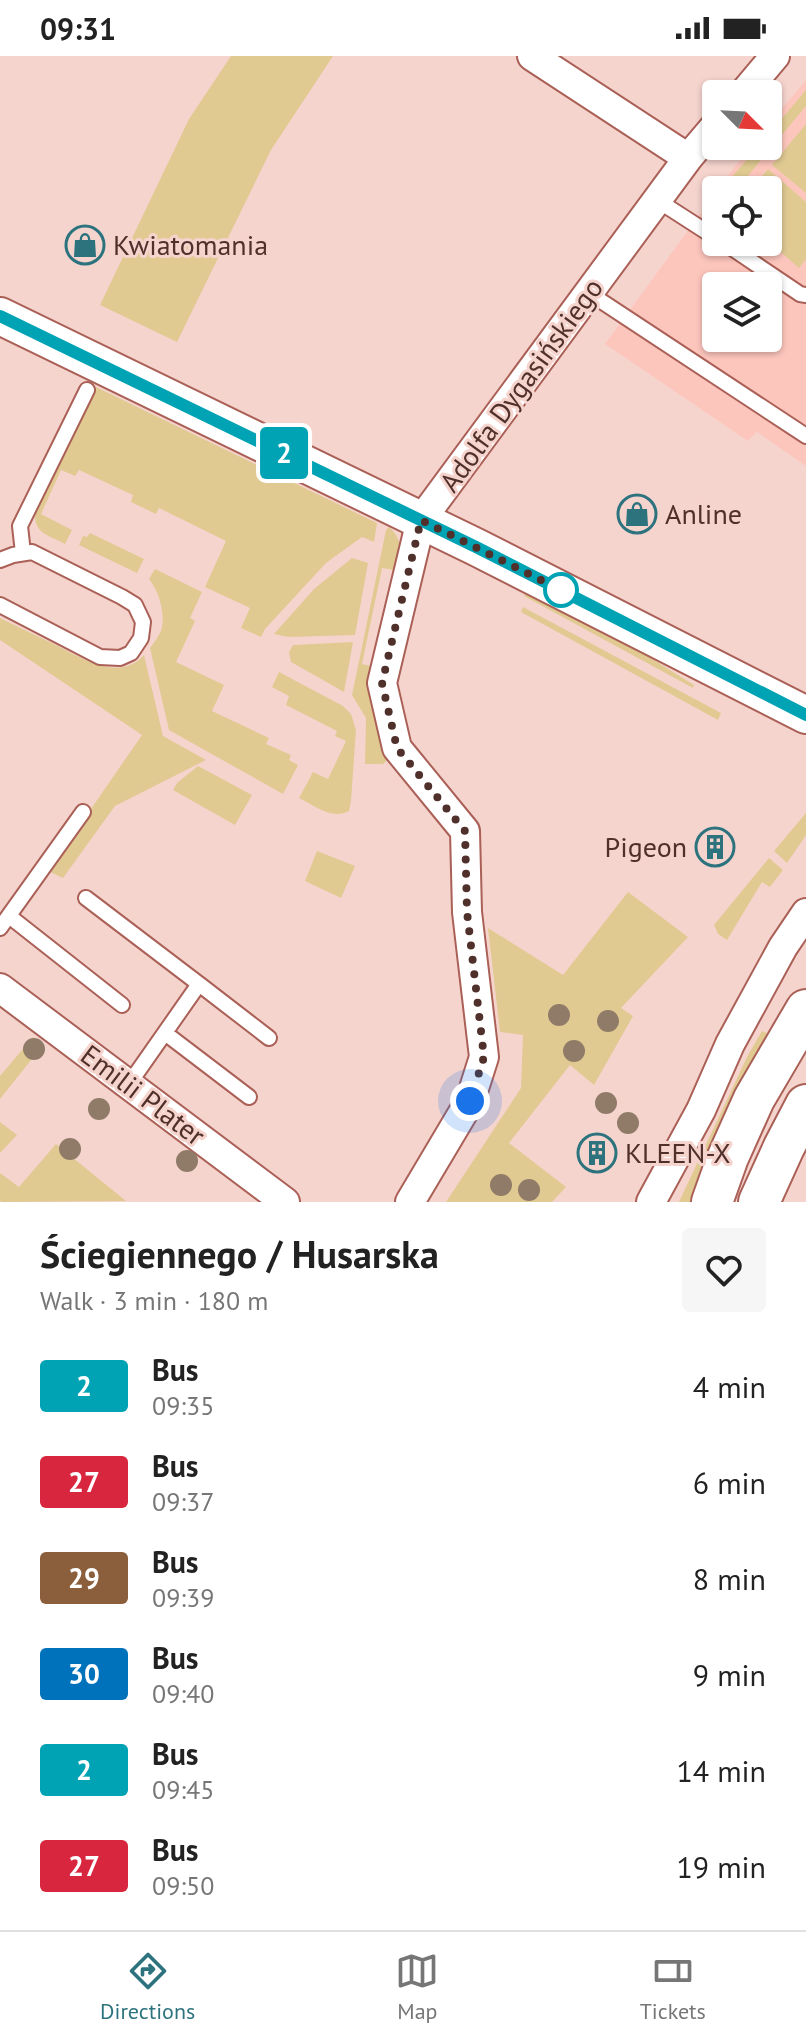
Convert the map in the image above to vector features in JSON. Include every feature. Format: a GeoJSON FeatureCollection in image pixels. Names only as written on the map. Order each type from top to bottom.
{"type":"FeatureCollection","features":[{"type":"Feature","properties":{"kind":"main road"},"geometry":{"type":"LineString","coordinates":[[712,1202],[754,1099],[806,1010]]}},
{"type":"Feature","properties":{"kind":"main road"},"geometry":{"type":"LineString","coordinates":[[759,1202],[806,1105]]}},
{"type":"Feature","properties":{"kind":"street"},"geometry":{"type":"LineString","coordinates":[[532,56],[688,158]]}},
{"type":"Feature","properties":{"kind":"street"},"geometry":{"type":"LineString","coordinates":[[755,80],[775,56]]}},
{"type":"Feature","properties":{"kind":"street","name":"Adolfa Dygasińskiego"},"geometry":{"type":"LineString","coordinates":[[410,1202],[470,1101],[484,1057],[467,912],[465,831],[397,748],[382,683],[421,520],[702,142]]}},
{"type":"Feature","properties":{"kind":"street"},"geometry":{"type":"LineString","coordinates":[[0,316],[421,520],[806,715]]}},
{"type":"Feature","properties":{"kind":"street"},"geometry":{"type":"LineString","coordinates":[[651,1202],[701,1110],[738,1030],[783,947],[806,913]]}},
{"type":"Feature","properties":{"kind":"street","name":"Emilii Plater"},"geometry":{"type":"LineString","coordinates":[[0,988],[285,1202]]}},
{"type":"Feature","properties":{"kind":"lane"},"geometry":{"type":"LineString","coordinates":[[657,200],[702,229]]}},
{"type":"Feature","properties":{"kind":"lane"},"geometry":{"type":"LineString","coordinates":[[744,256],[806,295]]}},
{"type":"Feature","properties":{"kind":"lane"},"geometry":{"type":"LineString","coordinates":[[589,293],[806,436]]}},
{"type":"Feature","properties":{"kind":"lane"},"geometry":{"type":"LineString","coordinates":[[23,553],[20,526],[87,390]]}},
{"type":"Feature","properties":{"kind":"lane"},"geometry":{"type":"LineString","coordinates":[[0,560],[32,552],[122,597],[135,605],[143,622],[141,638],[131,653],[120,658],[100,657],[0,605]]}},
{"type":"Feature","properties":{"kind":"lane"},"geometry":{"type":"LineString","coordinates":[[83,812],[4,922],[122,1005]]}},
{"type":"Feature","properties":{"kind":"lane"},"geometry":{"type":"LineString","coordinates":[[86,898],[269,1038]]}},
{"type":"Feature","properties":{"kind":"lane"},"geometry":{"type":"LineString","coordinates":[[129,1084],[199,984]]}},
{"type":"Feature","properties":{"kind":"lane"},"geometry":{"type":"LineString","coordinates":[[165,1033],[249,1097]]}},
{"type":"Feature","properties":{"kind":"shaded area"},"geometry":{"type":"Polygon","coordinates":[[[231,56],[333,56],[271,150],[177,342],[100,305],[189,119],[231,56]]]}},
{"type":"Feature","properties":{"kind":"shaded area"},"geometry":{"type":"Polygon","coordinates":[[[806,80],[806,466],[757,432],[748,441],[605,344],[702,211],[702,256],[782,256],[782,176],[728,176],[740,160],[782,160],[782,108],[806,80]]]}},
{"type":"Feature","properties":{"kind":"shaded area"},"geometry":{"type":"Polygon","coordinates":[[[806,90],[806,106],[782,135],[782,118],[806,90]]]}},
{"type":"Feature","properties":{"kind":"shaded area"},"geometry":{"type":"Polygon","coordinates":[[[806,124],[806,193],[772,165],[776,160],[782,160],[782,153],[806,124]]]}},
{"type":"Feature","properties":{"kind":"shaded area"},"geometry":{"type":"Polygon","coordinates":[[[746,160],[761,160],[748,176],[733,176],[746,160]]]}},
{"type":"Feature","properties":{"kind":"shaded area"},"geometry":{"type":"Polygon","coordinates":[[[768,169],[776,176],[762,176],[768,169]]]}},
{"type":"Feature","properties":{"kind":"shaded area"},"geometry":{"type":"Polygon","coordinates":[[[782,181],[806,202],[806,259],[799,268],[782,253],[782,181]]]}},
{"type":"Feature","properties":{"kind":"shaded area"},"geometry":{"type":"Polygon","coordinates":[[[96,387],[377,523],[374,542],[362,537],[326,563],[261,637],[241,628],[250,608],[205,587],[226,541],[159,508],[156,514],[131,502],[133,495],[79,470],[75,476],[61,470],[41,514],[72,530],[65,544],[48,536],[37,525],[35,513],[96,387]]]}},
{"type":"Feature","properties":{"kind":"shaded area"},"geometry":{"type":"Polygon","coordinates":[[[389,527],[399,542],[399,559],[394,570],[382,568],[362,664],[380,671],[381,750],[388,759],[383,764],[365,764],[366,718],[352,695],[389,527]]]}},
{"type":"Feature","properties":{"kind":"shaded area"},"geometry":{"type":"Polygon","coordinates":[[[90,533],[144,559],[137,573],[79,545],[83,536],[87,537],[90,533]]]}},
{"type":"Feature","properties":{"kind":"shaded area"},"geometry":{"type":"Polygon","coordinates":[[[352,558],[368,563],[355,635],[288,637],[274,634],[314,589],[352,558]]]}},
{"type":"Feature","properties":{"kind":"shaded area"},"geometry":{"type":"Polygon","coordinates":[[[155,569],[202,592],[190,618],[195,621],[176,662],[224,685],[212,711],[269,738],[266,744],[291,755],[289,760],[298,765],[283,794],[169,730],[150,648],[160,633],[163,618],[156,590],[149,579],[155,569]]]}},
{"type":"Feature","properties":{"kind":"shaded area"},"geometry":{"type":"Polygon","coordinates":[[[533,592],[594,623],[694,685],[693,688],[524,596],[533,592]]]}},
{"type":"Feature","properties":{"kind":"shaded area"},"geometry":{"type":"Polygon","coordinates":[[[523,607],[721,713],[718,720],[521,612],[523,607]]]}},
{"type":"Feature","properties":{"kind":"shaded area"},"geometry":{"type":"Polygon","coordinates":[[[0,618],[98,665],[123,667],[144,655],[163,736],[206,760],[115,806],[63,878],[48,871],[142,735],[0,640],[0,618]]]}},
{"type":"Feature","properties":{"kind":"shaded area"},"geometry":{"type":"Polygon","coordinates":[[[353,642],[344,692],[291,662],[289,652],[293,645],[353,642]]]}},
{"type":"Feature","properties":{"kind":"shaded area"},"geometry":{"type":"Polygon","coordinates":[[[279,672],[343,706],[351,714],[356,730],[349,811],[330,813],[299,798],[313,772],[328,779],[346,741],[335,736],[337,731],[286,705],[289,696],[272,687],[279,672]]]}},
{"type":"Feature","properties":{"kind":"shaded area"},"geometry":{"type":"Polygon","coordinates":[[[198,766],[252,795],[235,825],[173,790],[198,766]]]}},
{"type":"Feature","properties":{"kind":"shaded area"},"geometry":{"type":"Polygon","coordinates":[[[806,813],[806,835],[787,863],[774,851],[806,813]]]}},
{"type":"Feature","properties":{"kind":"shaded area"},"geometry":{"type":"Polygon","coordinates":[[[317,851],[355,866],[341,898],[305,881],[317,851]]]}},
{"type":"Feature","properties":{"kind":"shaded area"},"geometry":{"type":"Polygon","coordinates":[[[769,858],[783,870],[770,887],[762,882],[727,940],[718,934],[714,925],[769,858]]]}},
{"type":"Feature","properties":{"kind":"shaded area"},"geometry":{"type":"Polygon","coordinates":[[[628,892],[688,937],[621,1008],[633,1016],[594,1085],[570,1065],[509,1143],[566,1187],[552,1202],[446,1202],[521,1088],[523,1035],[500,1032],[488,928],[563,975],[628,892]]]}},
{"type":"Feature","properties":{"kind":"shaded area"},"geometry":{"type":"Polygon","coordinates":[[[762,1031],[771,1035],[694,1202],[679,1202],[748,1055],[762,1031]]]}},
{"type":"Feature","properties":{"kind":"shaded area"},"geometry":{"type":"Polygon","coordinates":[[[33,1037],[43,1045],[0,1099],[0,1076],[33,1037]]]}},
{"type":"Feature","properties":{"kind":"shaded area"},"geometry":{"type":"Polygon","coordinates":[[[0,1122],[17,1135],[0,1153],[0,1122]]]}},
{"type":"Feature","properties":{"kind":"shaded area"},"geometry":{"type":"Polygon","coordinates":[[[56,1144],[126,1201],[0,1201],[0,1173],[19,1187],[56,1144]]]}},
{"type":"Feature","properties":{"kind":"bus line","name":"2"},"geometry":{"type":"LineString","coordinates":[[0,316],[476,547],[806,715]]}},
{"type":"Feature","properties":{"kind":"place","name":"Kwiatomania"},"geometry":{"type":"Point","coordinates":[85,245]}},
{"type":"Feature","properties":{"kind":"place","name":"Anline"},"geometry":{"type":"Point","coordinates":[637,514]}},
{"type":"Feature","properties":{"kind":"place","name":"Pigeon"},"geometry":{"type":"Point","coordinates":[715,847]}},
{"type":"Feature","properties":{"kind":"place","name":"KLEEN-X"},"geometry":{"type":"Point","coordinates":[597,1153]}},
{"type":"Feature","properties":{"kind":"route"},"geometry":{"type":"LineString","coordinates":[[470,1101],[484,1057],[467,912],[465,831],[397,748],[382,683],[421,520],[561,590]]}}]}
